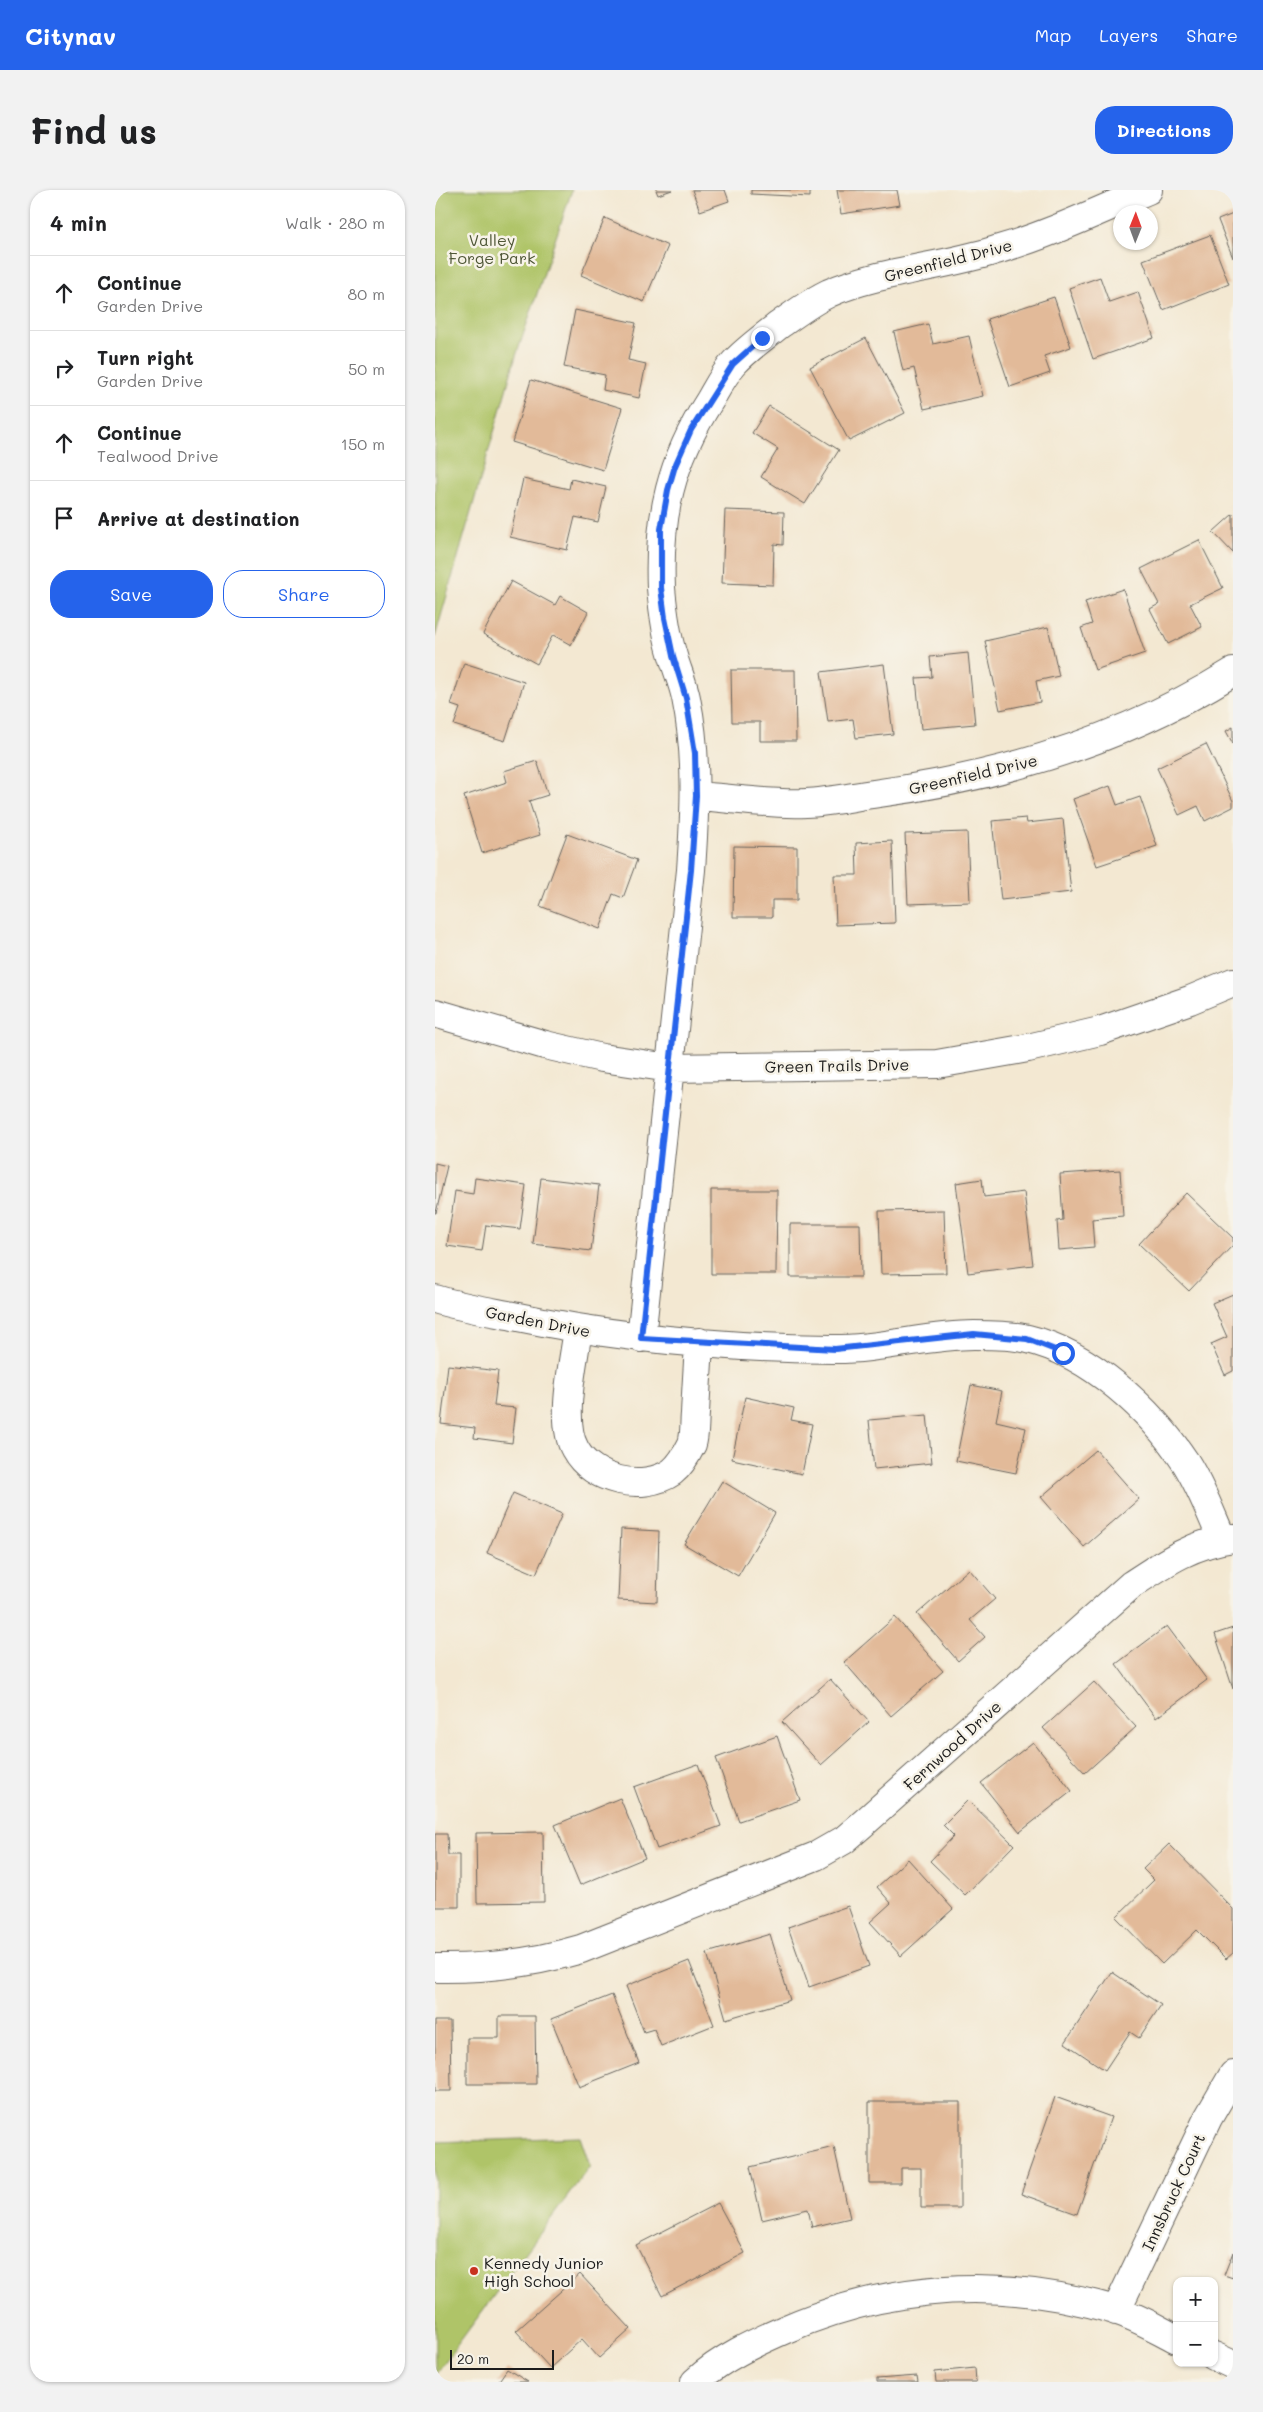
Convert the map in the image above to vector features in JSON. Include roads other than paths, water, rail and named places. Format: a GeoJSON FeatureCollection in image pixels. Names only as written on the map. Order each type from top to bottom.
{"type":"FeatureCollection","features":[{"type":"Feature","properties":{"kind":"street","name":"Greenfield Drive"},"geometry":{"type":"LineString","coordinates":[[670,1068],[691,870],[696,796],[695,753],[686,698],[673,656],[661,588],[661,529],[668,490],[675,466],[691,430],[733,364],[778,326],[829,293],[885,276],[953,262],[997,250],[1053,230],[1148,190]]}},
{"type":"Feature","properties":{"kind":"street","name":"Greenfield Drive"},"geometry":{"type":"LineString","coordinates":[[696,796],[805,803],[907,790],[978,776],[1065,752],[1133,725],[1207,689],[1233,672]]}},
{"type":"Feature","properties":{"kind":"street","name":"Green Trails Drive"},"geometry":{"type":"LineString","coordinates":[[435,1013],[554,1047],[602,1058],[670,1068],[937,1064],[1028,1048],[1100,1031],[1189,1000],[1233,982]]}},
{"type":"Feature","properties":{"kind":"street"},"geometry":{"type":"LineString","coordinates":[[641,1338],[670,1068]]}},
{"type":"Feature","properties":{"kind":"street","name":"Garden Drive"},"geometry":{"type":"LineString","coordinates":[[435,1300],[578,1329],[641,1338],[699,1342],[835,1349],[974,1334],[1027,1339],[1063,1353],[1113,1381],[1154,1421],[1186,1463],[1228,1539]]}},
{"type":"Feature","properties":{"kind":"street"},"geometry":{"type":"LineString","coordinates":[[578,1329],[568,1413],[569,1430],[575,1450],[589,1465],[603,1475],[620,1480],[655,1479],[673,1471],[684,1458],[693,1441],[699,1342]]}},
{"type":"Feature","properties":{"kind":"street","name":"Fernwood Drive"},"geometry":{"type":"LineString","coordinates":[[435,1968],[496,1966],[546,1960],[581,1949],[651,1922],[815,1856],[844,1840],[1131,1585],[1176,1555],[1228,1539]]}},
{"type":"Feature","properties":{"kind":"street","name":"Innsbruck Court"},"geometry":{"type":"LineString","coordinates":[[1117,2310],[1208,2118],[1233,2076]]}},
{"type":"Feature","properties":{"kind":"street"},"geometry":{"type":"LineString","coordinates":[[695,2382],[725,2360],[759,2341],[805,2321],[862,2302],[914,2292],[963,2288],[1005,2289],[1059,2297],[1117,2310],[1173,2337]]}},
{"type":"Feature","properties":{"kind":"street"},"geometry":{"type":"LineString","coordinates":[[1218,2358],[1233,2365]]}},
{"type":"Feature","properties":{"kind":"place","name":"Kennedy Junior High School"},"geometry":{"type":"Point","coordinates":[474,2271]}},
{"type":"Feature","properties":{"kind":"park label","name":"Valley Forge Park"},"geometry":{"type":"Point","coordinates":[492,248]}}]}
